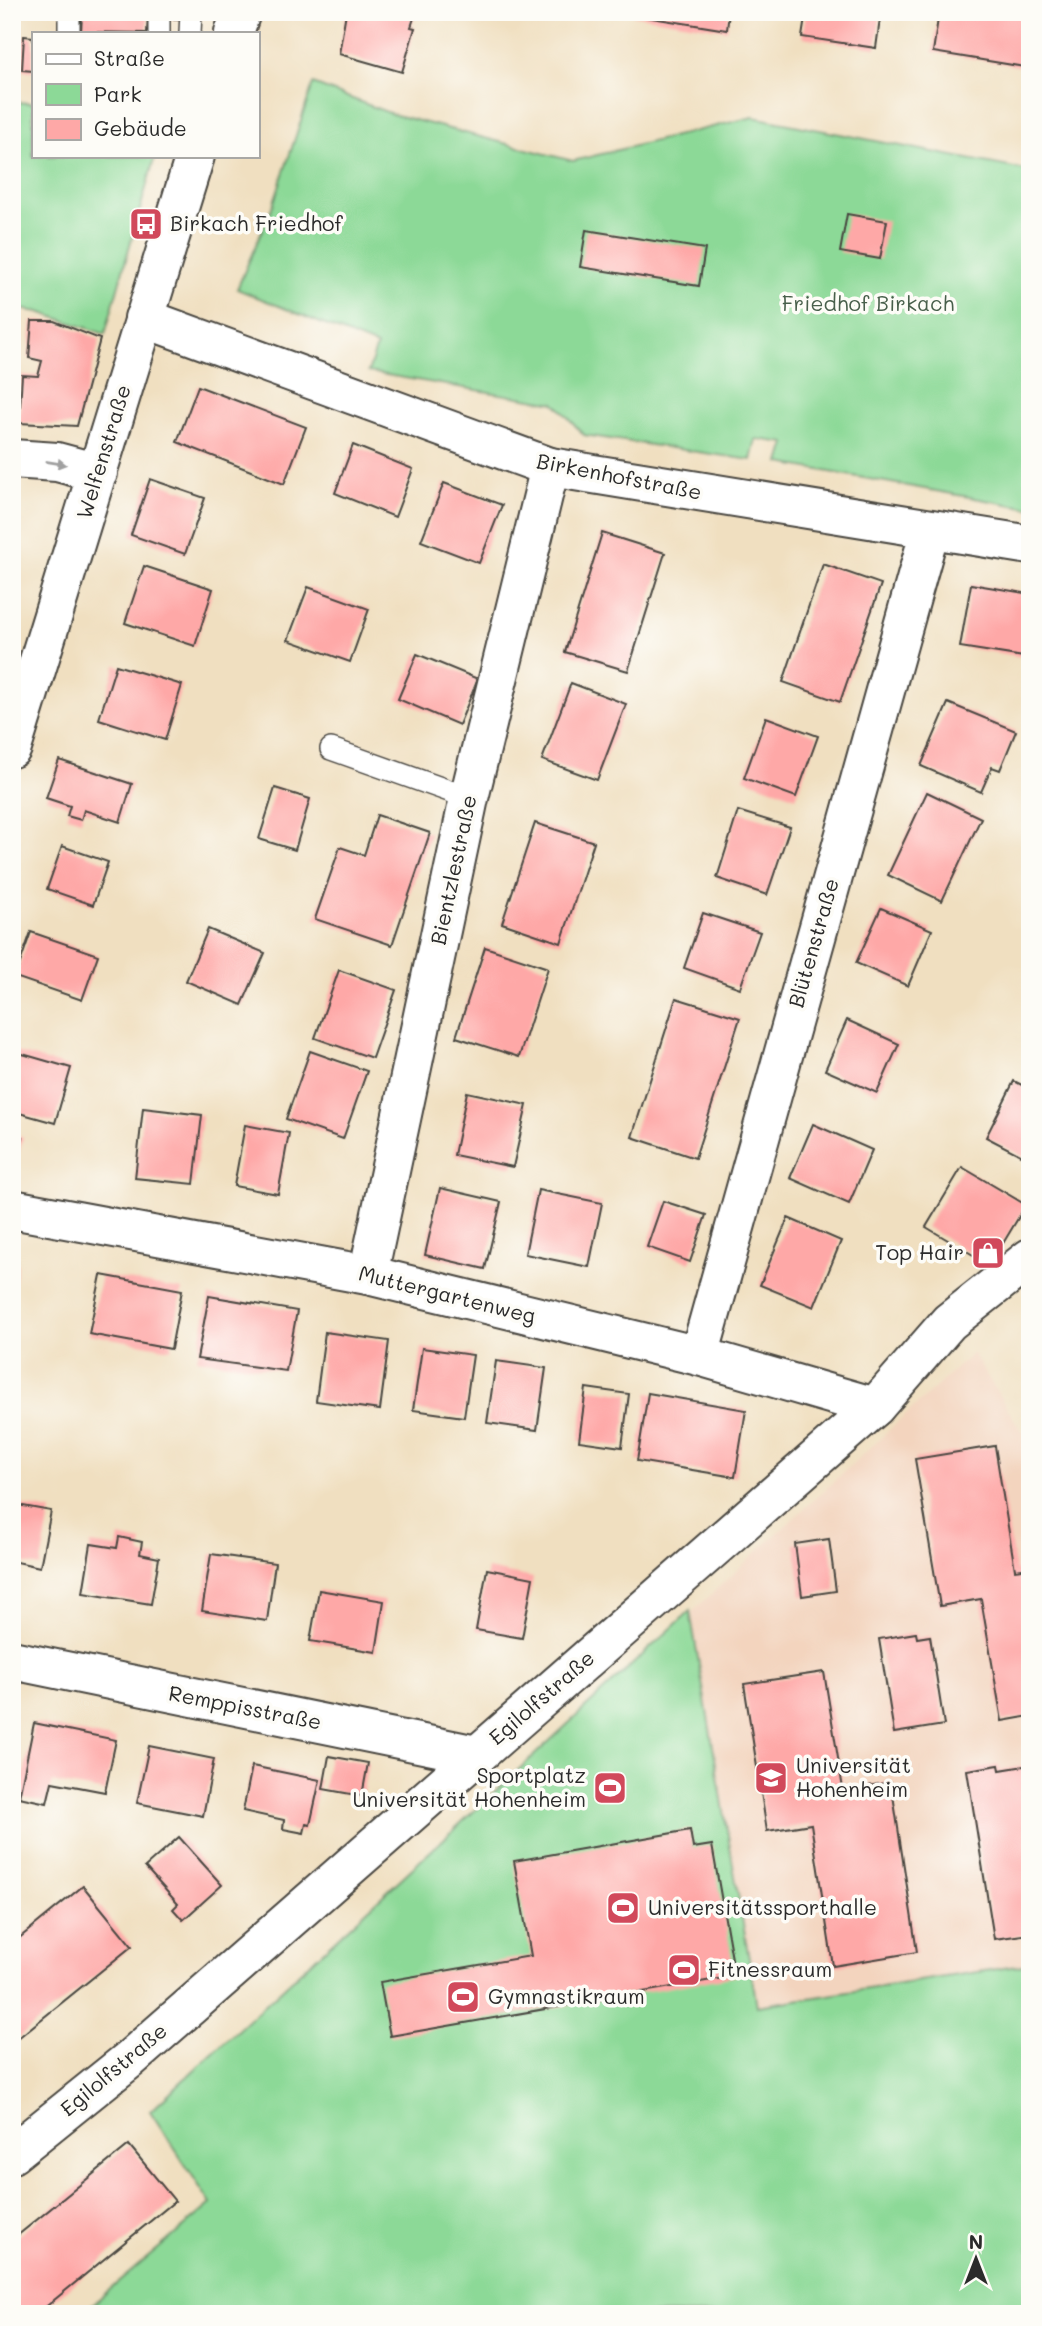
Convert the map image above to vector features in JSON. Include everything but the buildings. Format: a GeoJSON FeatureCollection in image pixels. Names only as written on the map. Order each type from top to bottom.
{"type":"FeatureCollection","features":[{"type":"Feature","properties":{"kind":"street"},"geometry":{"type":"LineString","coordinates":[[234,32],[241,12]]}},
{"type":"Feature","properties":{"kind":"street","name":"Welfenstraße"},"geometry":{"type":"LineString","coordinates":[[12,748],[194,158]]}},
{"type":"Feature","properties":{"kind":"street","name":"Birkenhofstraße"},"geometry":{"type":"LineString","coordinates":[[144,318],[550,467],[1030,545]]}},
{"type":"Feature","properties":{"kind":"street"},"geometry":{"type":"LineString","coordinates":[[12,459],[57,461],[98,473]]}},
{"type":"Feature","properties":{"kind":"street","name":"Bientzlestraße"},"geometry":{"type":"LineString","coordinates":[[368,1275],[469,798],[550,467]]}},
{"type":"Feature","properties":{"kind":"street","name":"Blütenstraße"},"geometry":{"type":"LineString","coordinates":[[699,1356],[930,530]]}},
{"type":"Feature","properties":{"kind":"street","name":"Muttergartenweg"},"geometry":{"type":"LineString","coordinates":[[12,1209],[368,1275],[699,1356],[875,1407]]}},
{"type":"Feature","properties":{"kind":"street","name":"Egilolfstraße"},"geometry":{"type":"LineString","coordinates":[[12,2154],[130,2059],[875,1407],[949,1322],[1030,1258]]}},
{"type":"Feature","properties":{"kind":"street","name":"Remppisstraße"},"geometry":{"type":"LineString","coordinates":[[12,1660],[477,1755]]}},
{"type":"Feature","properties":{"kind":"lane"},"geometry":{"type":"LineString","coordinates":[[159,12],[159,32]]}},
{"type":"Feature","properties":{"kind":"lane"},"geometry":{"type":"LineString","coordinates":[[190,32],[191,12]]}},
{"type":"Feature","properties":{"kind":"lane"},"geometry":{"type":"LineString","coordinates":[[331,749],[469,798]]}},
{"type":"Feature","properties":{"kind":"shaded area","name":"Sportplatz Universität Hohenheim"},"geometry":{"type":"Polygon","coordinates":[[[973,1353],[1030,1445],[1030,2314],[81,2314],[211,2204],[150,2111],[973,1353]]]}},
{"type":"Feature","properties":{"kind":"green space","name":"Friedhof Birkach"},"geometry":{"type":"Polygon","coordinates":[[[313,84],[392,114],[573,161],[753,117],[1030,171],[1030,508],[780,463],[786,443],[756,439],[751,460],[584,435],[555,403],[368,372],[377,346],[237,289],[273,205],[313,84]]]}},
{"type":"Feature","properties":{"kind":"green space"},"geometry":{"type":"Polygon","coordinates":[[[12,102],[32,103],[32,158],[154,158],[105,334],[39,312],[12,308],[12,102]]]}},
{"type":"Feature","properties":{"kind":"green space","name":"Sportplatz Universität Hohenheim"},"geometry":{"type":"Polygon","coordinates":[[[690,1611],[757,2006],[1030,1964],[1030,2314],[81,2314],[211,2204],[150,2111],[690,1611]]]}},
{"type":"Feature","properties":{"kind":"place","name":"Birkach Friedhof"},"geometry":{"type":"Point","coordinates":[146,224]}},
{"type":"Feature","properties":{"kind":"place","name":"Top Hair"},"geometry":{"type":"Point","coordinates":[988,1253]}},
{"type":"Feature","properties":{"kind":"place","name":"Universität Hohenheim"},"geometry":{"type":"Point","coordinates":[771,1778]}},
{"type":"Feature","properties":{"kind":"place","name":"Sportplatz Universität Hohenheim"},"geometry":{"type":"Point","coordinates":[610,1788]}},
{"type":"Feature","properties":{"kind":"place","name":"Universitätssporthalle"},"geometry":{"type":"Point","coordinates":[623,1908]}},
{"type":"Feature","properties":{"kind":"place","name":"Fitnessraum"},"geometry":{"type":"Point","coordinates":[684,1970]}},
{"type":"Feature","properties":{"kind":"place","name":"Gymnastikraum"},"geometry":{"type":"Point","coordinates":[463,1997]}}]}
